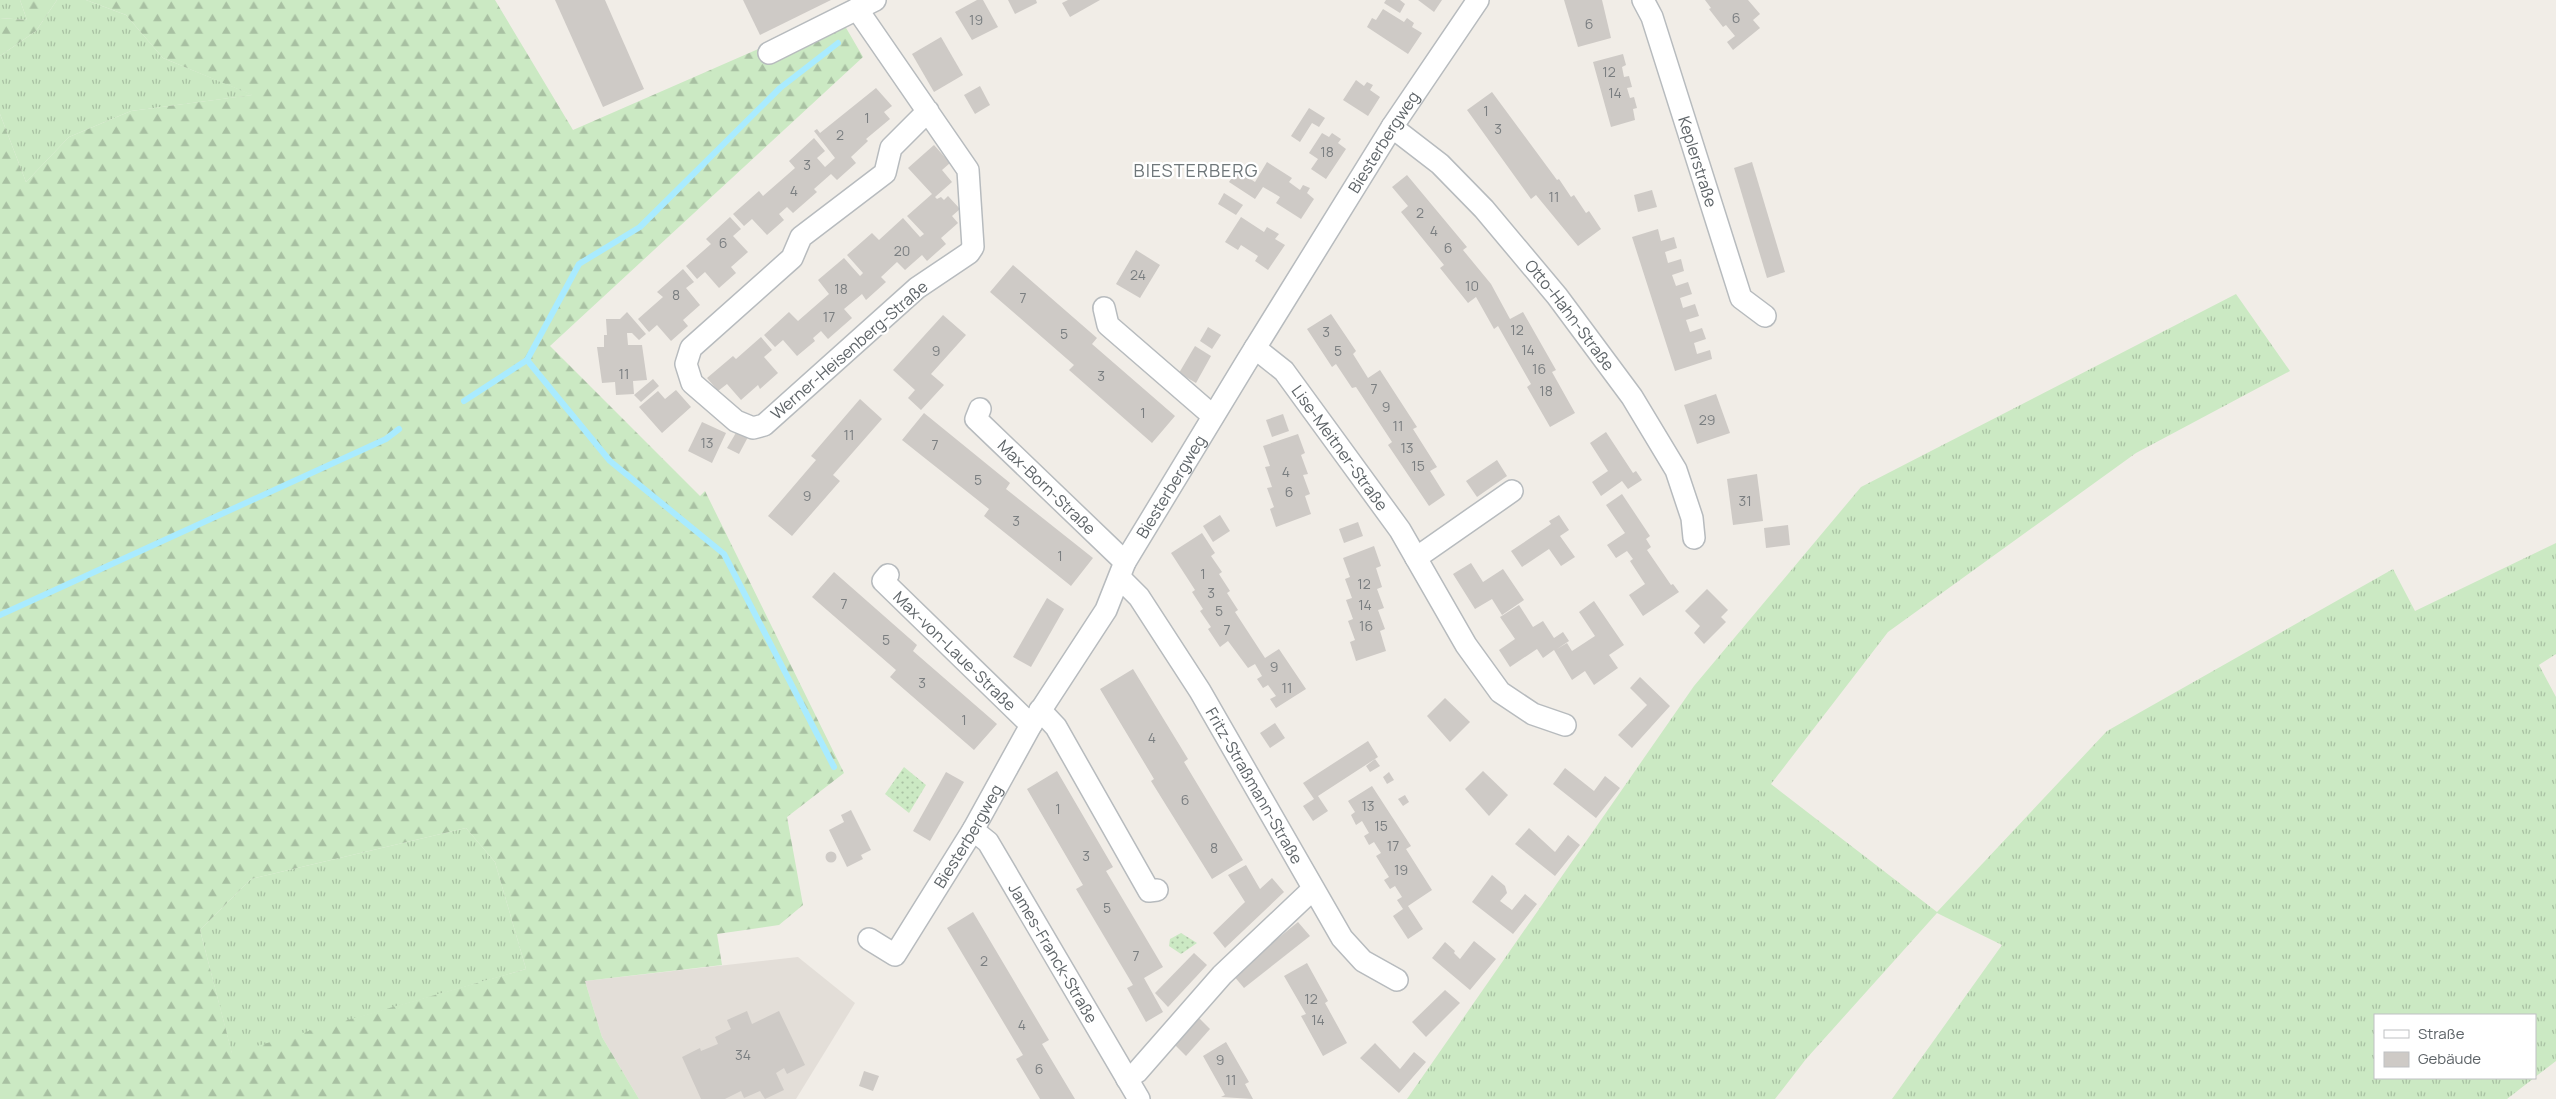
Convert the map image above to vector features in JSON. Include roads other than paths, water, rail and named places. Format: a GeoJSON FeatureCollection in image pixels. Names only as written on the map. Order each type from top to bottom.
{"type":"FeatureCollection","features":[{"type":"Feature","properties":{"kind":"street","name":"Biesterbergweg"},"geometry":{"type":"LineString","coordinates":[[869,939],[895,955],[973,830],[1036,718],[1106,610],[1123,570],[1213,416],[1392,127],[1478,0]]}},
{"type":"Feature","properties":{"kind":"street","name":"Keplerstraße"},"geometry":{"type":"LineString","coordinates":[[1643,0],[1652,17],[1741,298],[1765,316]]}},
{"type":"Feature","properties":{"kind":"street"},"geometry":{"type":"LineString","coordinates":[[769,53],[866,5]]}},
{"type":"Feature","properties":{"kind":"street","name":"Werner-Heisenberg-Straße"},"geometry":{"type":"LineString","coordinates":[[866,5],[928,111],[968,170],[974,238],[973,247],[969,253],[917,288],[764,425],[753,428],[736,421],[692,383],[686,364],[691,348],[792,258],[801,237],[885,173],[890,148],[928,111]]}},
{"type":"Feature","properties":{"kind":"street","name":"Otto-Hahn-Straße"},"geometry":{"type":"LineString","coordinates":[[1392,127],[1440,164],[1484,208],[1557,296],[1632,396],[1676,470],[1692,518],[1694,538]]}},
{"type":"Feature","properties":{"kind":"street"},"geometry":{"type":"LineString","coordinates":[[1104,308],[1108,325],[1213,416]]}},
{"type":"Feature","properties":{"kind":"street","name":"Lise-Meitner-Straße"},"geometry":{"type":"LineString","coordinates":[[1255,348],[1284,371],[1400,530],[1466,645],[1500,692],[1533,714],[1565,725]]}},
{"type":"Feature","properties":{"kind":"street","name":"Max-Born-Straße"},"geometry":{"type":"LineString","coordinates":[[980,409],[976,419],[1123,570]]}},
{"type":"Feature","properties":{"kind":"street"},"geometry":{"type":"LineString","coordinates":[[1416,558],[1512,492]]}},
{"type":"Feature","properties":{"kind":"street","name":"Fritz-Straßmann-Straße"},"geometry":{"type":"LineString","coordinates":[[1123,570],[1200,691],[1313,889],[1348,945],[1363,961],[1397,980]]}},
{"type":"Feature","properties":{"kind":"street","name":"Max-von-Laue-Straße"},"geometry":{"type":"LineString","coordinates":[[888,575],[883,581],[1036,718]]}},
{"type":"Feature","properties":{"kind":"street"},"geometry":{"type":"LineString","coordinates":[[1036,718],[1056,727],[1150,891],[1157,890]]}},
{"type":"Feature","properties":{"kind":"street","name":"James-Franck-Straße"},"geometry":{"type":"LineString","coordinates":[[973,830],[988,842],[1139,1099]]}},
{"type":"Feature","properties":{"kind":"street"},"geometry":{"type":"LineString","coordinates":[[1127,1078],[1137,1072],[1222,975],[1302,896],[1313,889]]}},
{"type":"Feature","properties":{"kind":"waterway"},"geometry":{"type":"LineString","coordinates":[[464,401],[527,360],[579,264],[640,227],[780,88],[838,43]]}},
{"type":"Feature","properties":{"kind":"waterway"},"geometry":{"type":"LineString","coordinates":[[527,360],[610,461],[724,554],[834,767]]}},
{"type":"Feature","properties":{"kind":"waterway"},"geometry":{"type":"LineString","coordinates":[[0,615],[386,439],[399,429]]}},
{"type":"Feature","properties":{"kind":"district","name":"BIESTERBERG"},"geometry":{"type":"Point","coordinates":[1196,170]}}]}
